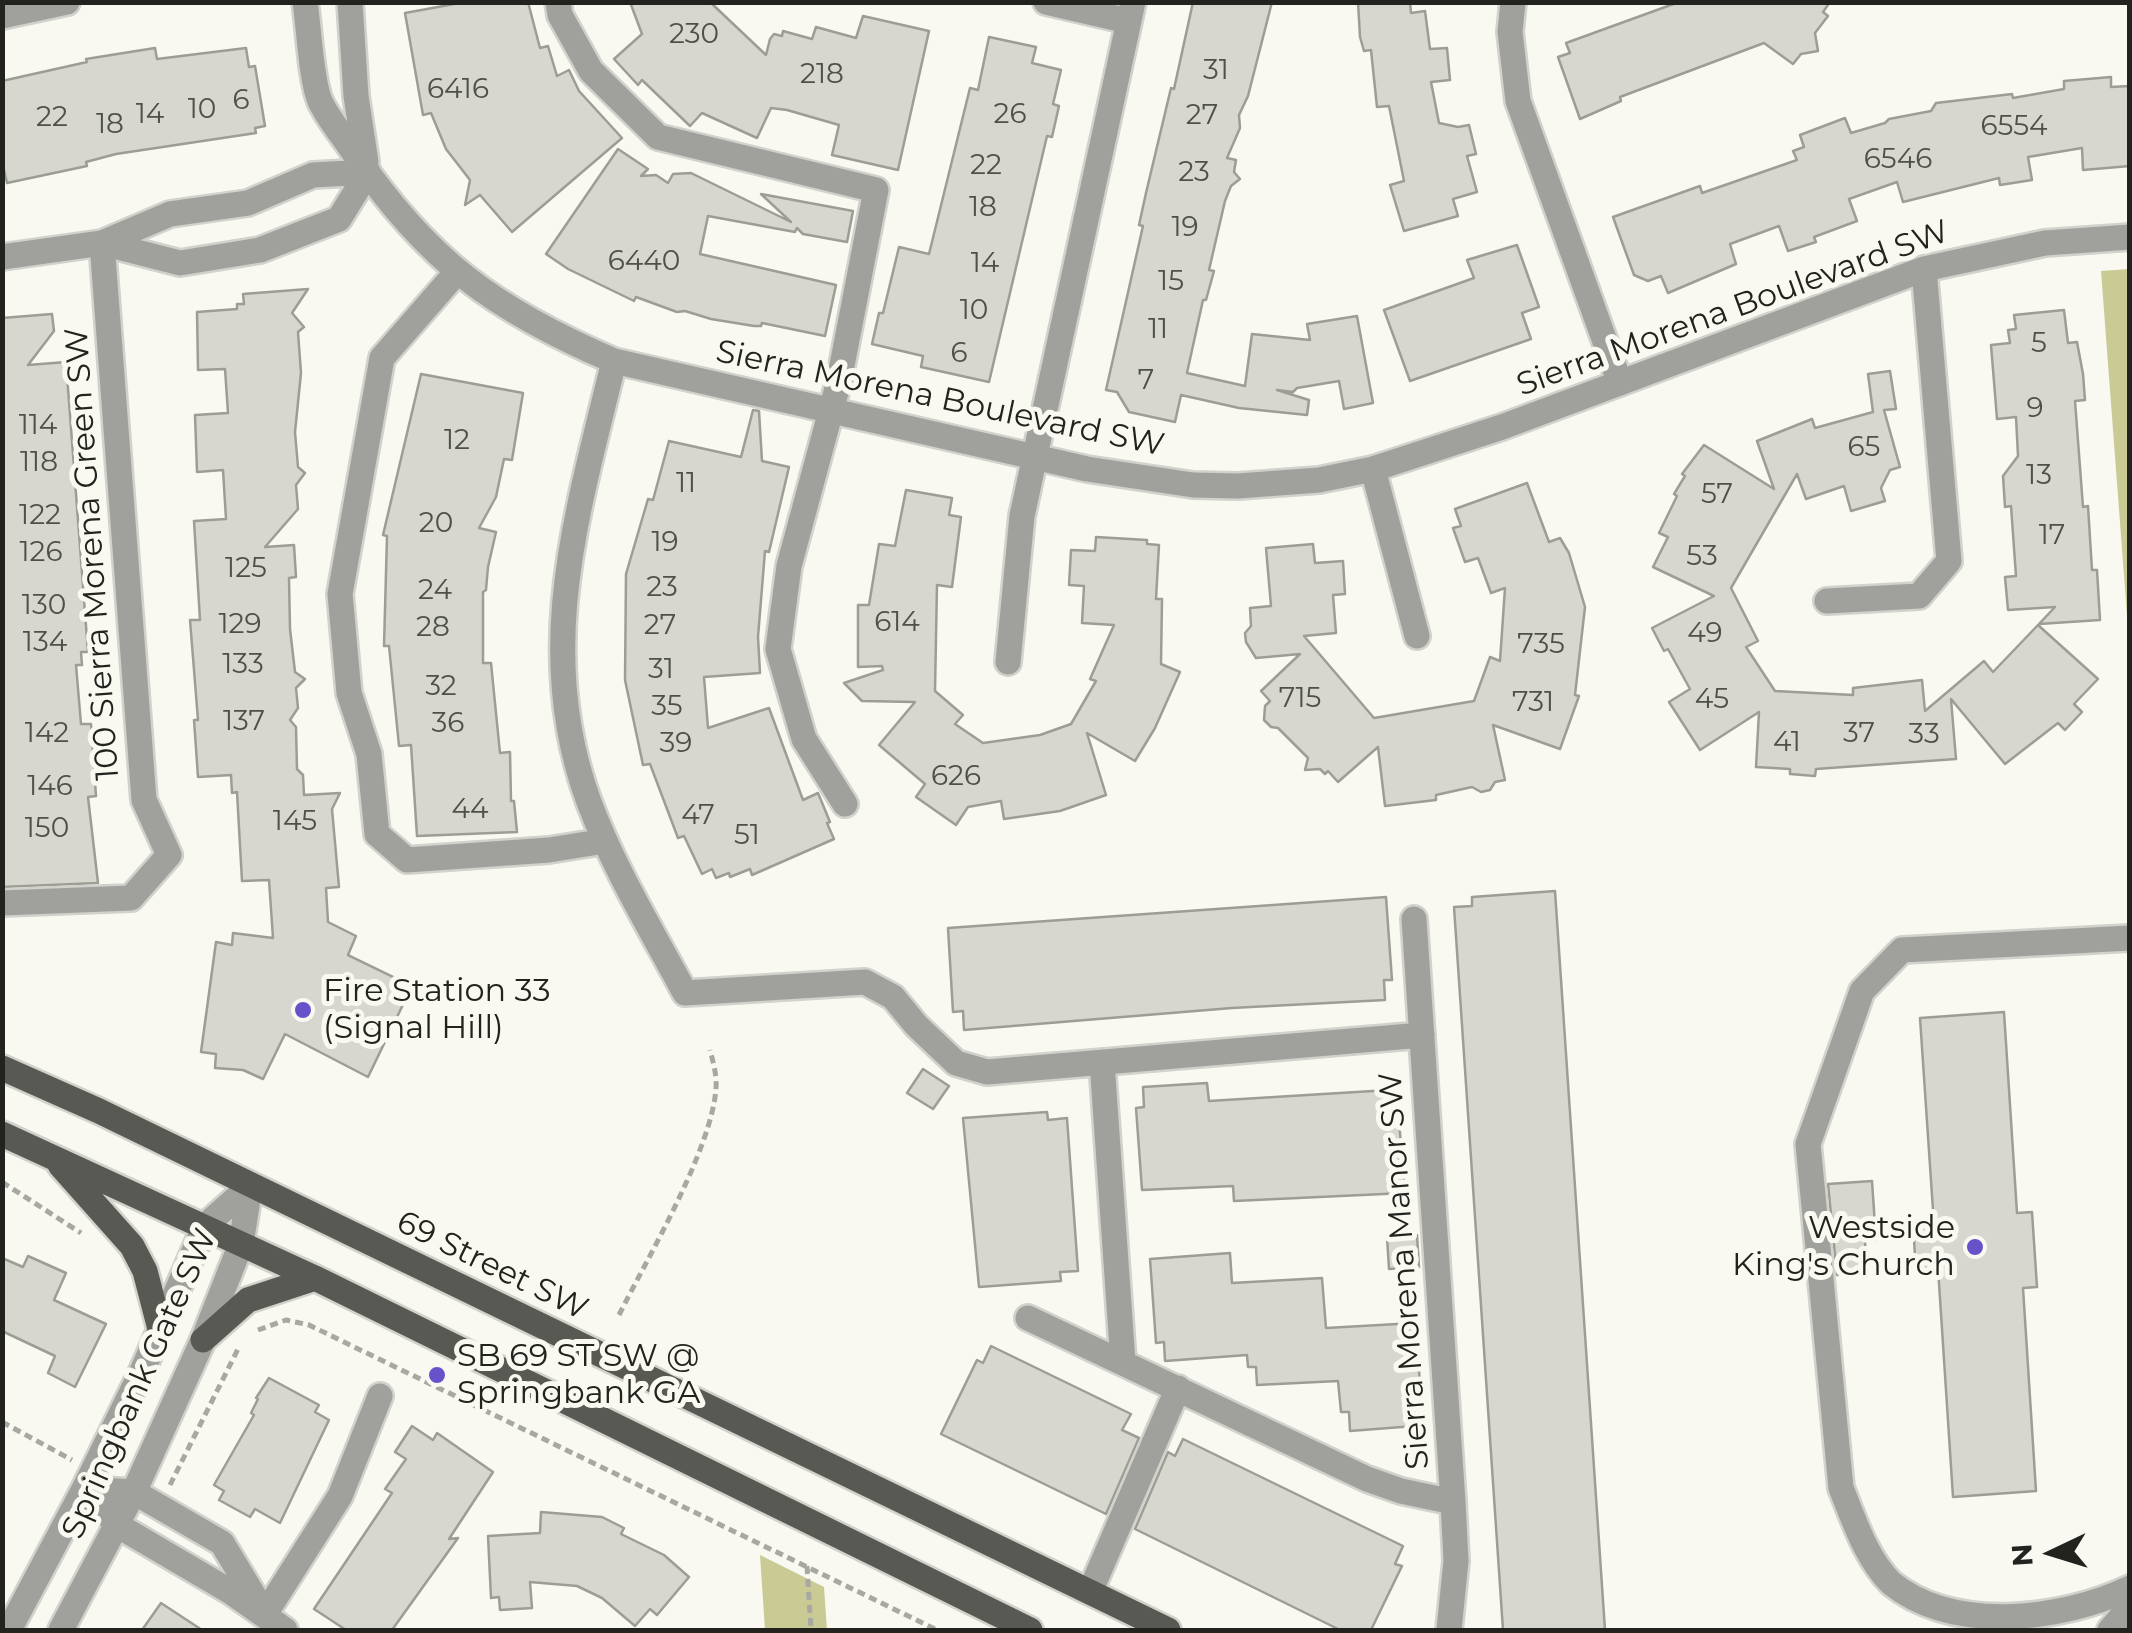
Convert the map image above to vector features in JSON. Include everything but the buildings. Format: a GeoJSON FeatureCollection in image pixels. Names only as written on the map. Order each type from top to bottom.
{"type":"FeatureCollection","features":[{"type":"Feature","properties":{"kind":"main road","name":"69 Street SW"},"geometry":{"type":"LineString","coordinates":[[2,1068],[100,1111],[1168,1630]]}},
{"type":"Feature","properties":{"kind":"main road"},"geometry":{"type":"LineString","coordinates":[[2,1134],[315,1278],[1030,1630]]}},
{"type":"Feature","properties":{"kind":"main road"},"geometry":{"type":"LineString","coordinates":[[50,1154],[132,1246],[145,1271],[160,1329]]}},
{"type":"Feature","properties":{"kind":"main road"},"geometry":{"type":"LineString","coordinates":[[203,1340],[248,1300],[315,1278]]}},
{"type":"Feature","properties":{"kind":"street"},"geometry":{"type":"LineString","coordinates":[[2,16],[68,2]]}},
{"type":"Feature","properties":{"kind":"street","name":"Sierra Morena Boulevard SW"},"geometry":{"type":"LineString","coordinates":[[305,2],[319,100],[368,172],[427,245],[456,273],[560,338],[614,361],[1087,469],[1193,485],[1266,486],[1373,469],[1502,427],[1924,269],[2046,244],[2130,237]]}},
{"type":"Feature","properties":{"kind":"street","name":"Sierra Morena Boulevard SW"},"geometry":{"type":"LineString","coordinates":[[350,2],[356,96],[368,172]]}},
{"type":"Feature","properties":{"kind":"street"},"geometry":{"type":"LineString","coordinates":[[558,2],[560,15],[591,71],[658,137],[876,190],[832,411],[789,566],[778,649],[804,739],[845,804]]}},
{"type":"Feature","properties":{"kind":"street"},"geometry":{"type":"LineString","coordinates":[[1008,662],[1022,516],[1131,12],[1046,2]]}},
{"type":"Feature","properties":{"kind":"street"},"geometry":{"type":"LineString","coordinates":[[1513,2],[1510,32],[1518,100],[1620,383]]}},
{"type":"Feature","properties":{"kind":"street"},"geometry":{"type":"LineString","coordinates":[[2,257],[102,243],[170,214],[248,203],[313,175],[368,172]]}},
{"type":"Feature","properties":{"kind":"street"},"geometry":{"type":"LineString","coordinates":[[102,243],[180,263],[260,250],[339,219],[368,172]]}},
{"type":"Feature","properties":{"kind":"street","name":"100 Sierra Morena Green SW"},"geometry":{"type":"LineString","coordinates":[[2,903],[131,898],[169,855],[144,800],[102,243]]}},
{"type":"Feature","properties":{"kind":"street"},"geometry":{"type":"LineString","coordinates":[[1827,602],[1919,596],[1949,560],[1924,269]]}},
{"type":"Feature","properties":{"kind":"street"},"geometry":{"type":"LineString","coordinates":[[456,273],[382,358],[340,594],[349,693],[369,754],[378,834],[407,860],[549,850],[605,841],[570,730],[561,627],[572,536],[614,361]]}},
{"type":"Feature","properties":{"kind":"street"},"geometry":{"type":"LineString","coordinates":[[1373,469],[1417,636]]}},
{"type":"Feature","properties":{"kind":"street","name":"Sierra Morena Manor SW"},"geometry":{"type":"LineString","coordinates":[[605,841],[685,993],[865,982],[893,997],[956,1063],[987,1072],[1422,1035]]}},
{"type":"Feature","properties":{"kind":"street","name":"Sierra Morena Manor SW"},"geometry":{"type":"LineString","coordinates":[[1414,919],[1456,1560],[1449,1630]]}},
{"type":"Feature","properties":{"kind":"street"},"geometry":{"type":"LineString","coordinates":[[2130,938],[1902,950],[1862,991],[1808,1144],[1841,1488],[1861,1537],[1888,1580],[1913,1601],[1952,1616],[2000,1621],[2043,1618],[2095,1604],[2130,1588]]}},
{"type":"Feature","properties":{"kind":"street"},"geometry":{"type":"LineString","coordinates":[[1102,1062],[1122,1362]]}},
{"type":"Feature","properties":{"kind":"street","name":"Springbank Gate SW"},"geometry":{"type":"LineString","coordinates":[[9,1630],[88,1480],[204,1226],[250,1186]]}},
{"type":"Feature","properties":{"kind":"street","name":"Springbank Gate SW"},"geometry":{"type":"LineString","coordinates":[[61,1630],[134,1492],[203,1340],[241,1244],[250,1186]]}},
{"type":"Feature","properties":{"kind":"street","name":"Sierra Morena Manor SW"},"geometry":{"type":"LineString","coordinates":[[1028,1318],[1366,1479],[1453,1502]]}},
{"type":"Feature","properties":{"kind":"street"},"geometry":{"type":"LineString","coordinates":[[1090,1592],[1178,1388]]}},
{"type":"Feature","properties":{"kind":"street"},"geometry":{"type":"LineString","coordinates":[[275,1622],[340,1496],[380,1396]]}},
{"type":"Feature","properties":{"kind":"street"},"geometry":{"type":"LineString","coordinates":[[88,1480],[134,1492],[222,1543],[275,1622]]}},
{"type":"Feature","properties":{"kind":"street"},"geometry":{"type":"LineString","coordinates":[[88,1480],[117,1525],[275,1622]]}},
{"type":"Feature","properties":{"kind":"street"},"geometry":{"type":"LineString","coordinates":[[2110,1630],[2130,1607]]}},
{"type":"Feature","properties":{"kind":"path"},"geometry":{"type":"LineString","coordinates":[[619,1315],[696,1158],[712,1114],[717,1083],[710,1050]]}},
{"type":"Feature","properties":{"kind":"path"},"geometry":{"type":"LineString","coordinates":[[2,1182],[82,1234]]}},
{"type":"Feature","properties":{"kind":"path"},"geometry":{"type":"LineString","coordinates":[[249,1336],[286,1320],[310,1325],[937,1630]]}},
{"type":"Feature","properties":{"kind":"path"},"geometry":{"type":"LineString","coordinates":[[160,1506],[240,1344]]}},
{"type":"Feature","properties":{"kind":"path"},"geometry":{"type":"LineString","coordinates":[[2,1422],[88,1480]]}},
{"type":"Feature","properties":{"kind":"path"},"geometry":{"type":"LineString","coordinates":[[807,1566],[810,1630]]}},
{"type":"Feature","properties":{"kind":"green space"},"geometry":{"type":"Polygon","coordinates":[[[2130,269],[2129,642],[2101,271],[2130,269]]]}},
{"type":"Feature","properties":{"kind":"green space"},"geometry":{"type":"Polygon","coordinates":[[[760,1555],[824,1587],[827,1630],[765,1630],[760,1555]]]}},
{"type":"Feature","properties":{"kind":"place","name":"Fire Station 33 (Signal Hill)"},"geometry":{"type":"Point","coordinates":[303,1010]}},
{"type":"Feature","properties":{"kind":"place","name":"Westside King's Church"},"geometry":{"type":"Point","coordinates":[1975,1247]}},
{"type":"Feature","properties":{"kind":"place","name":"SB 69 ST SW @ Springbank GA"},"geometry":{"type":"Point","coordinates":[437,1375]}}]}
